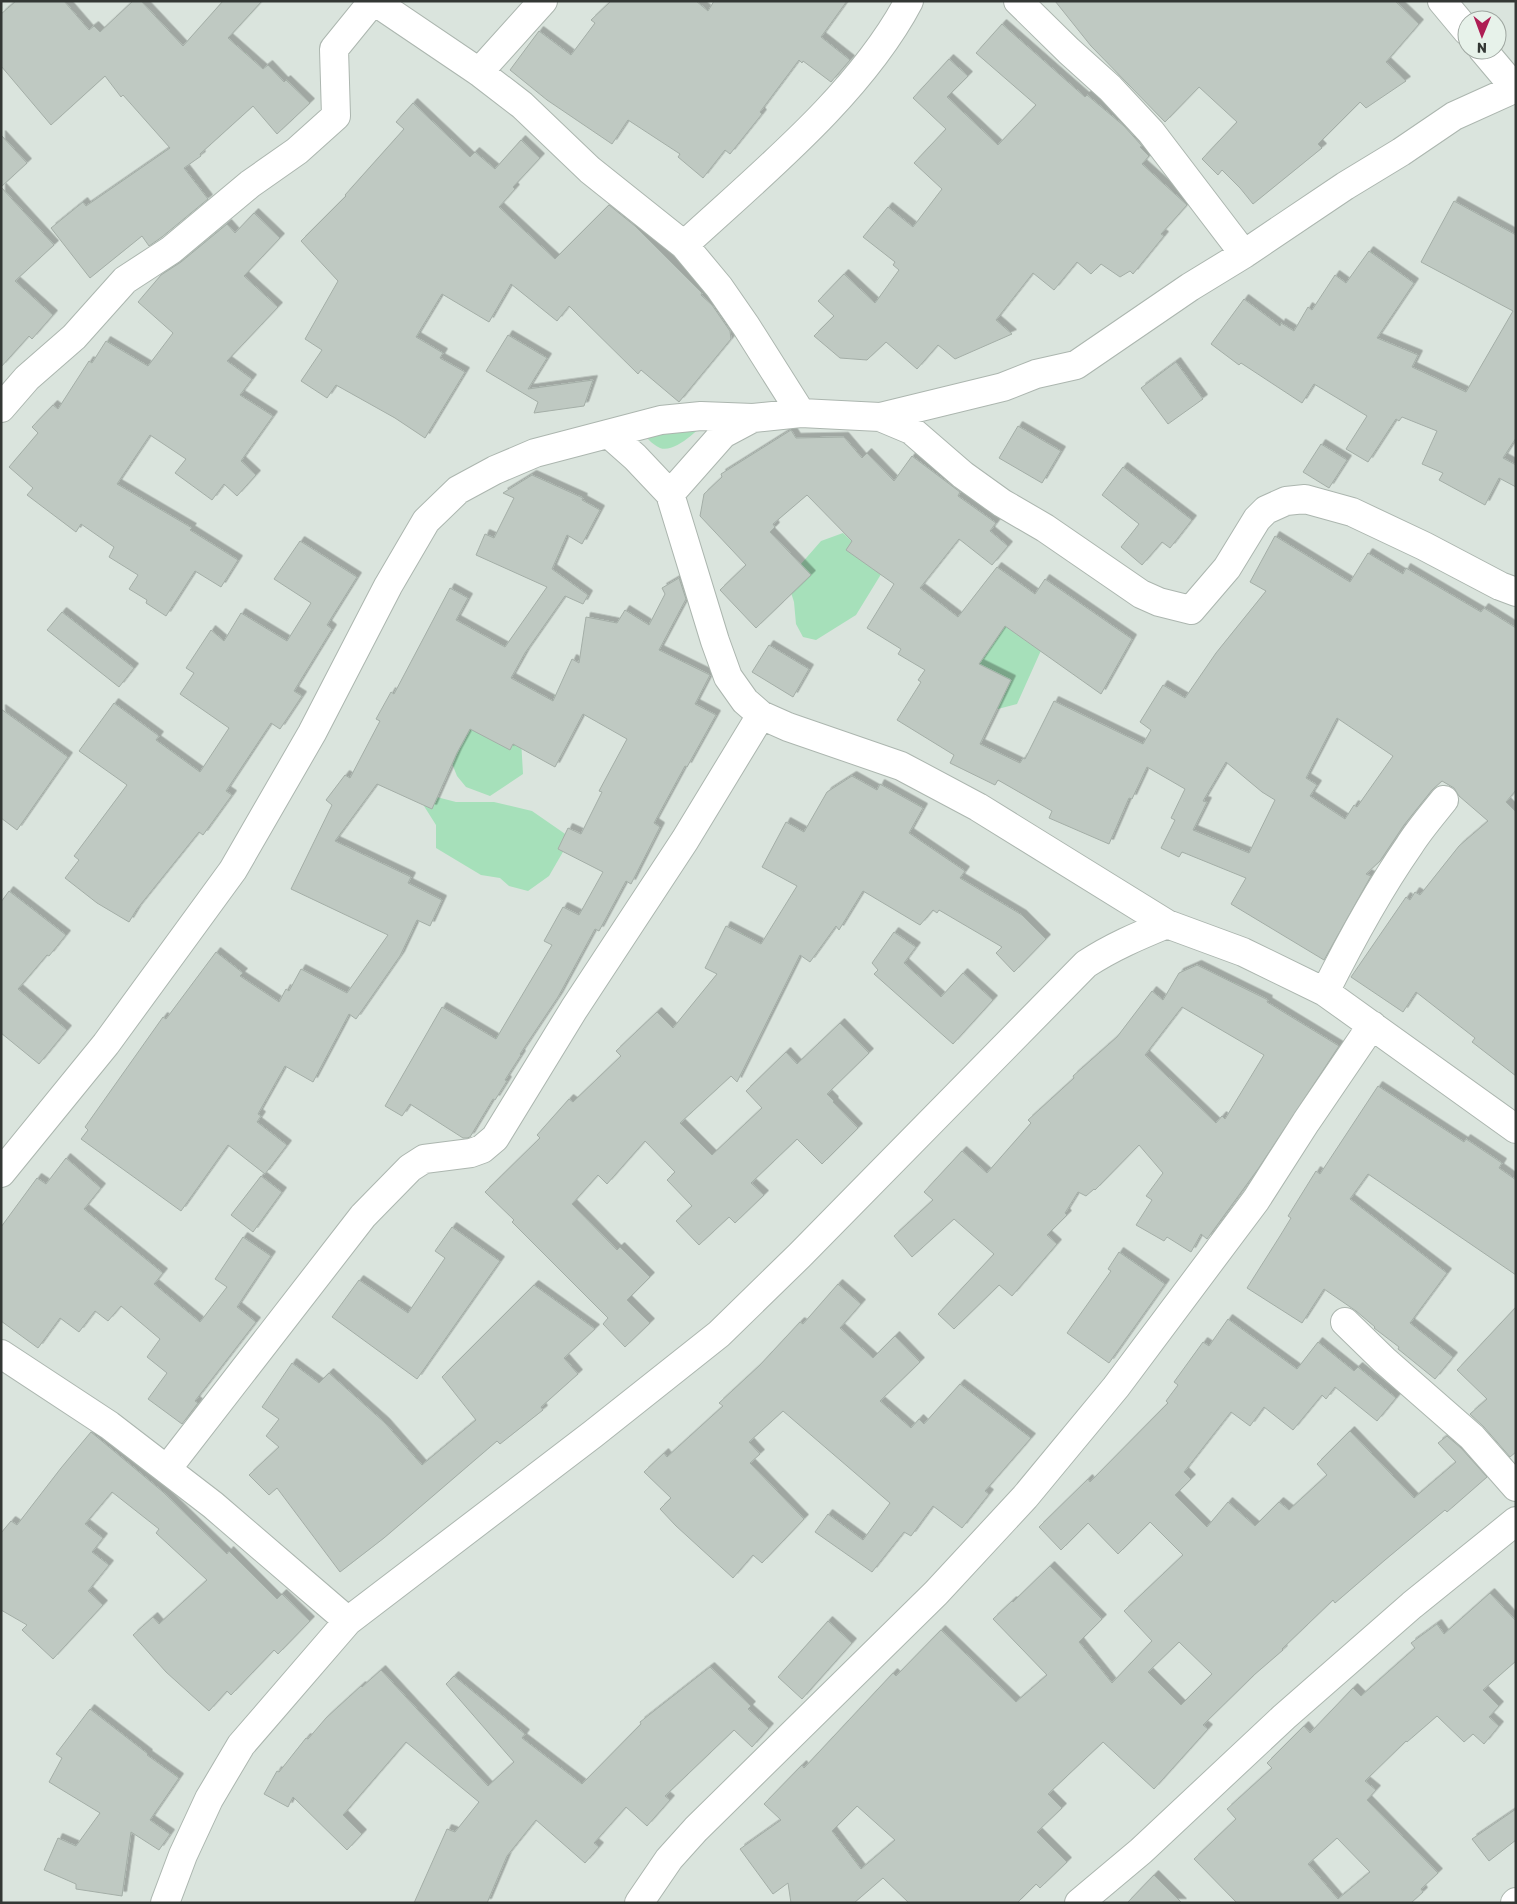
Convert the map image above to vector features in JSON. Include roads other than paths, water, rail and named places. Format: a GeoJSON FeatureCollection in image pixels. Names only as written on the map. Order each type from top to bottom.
{"type":"FeatureCollection","features":[{"type":"Feature","properties":{"kind":"street"},"geometry":{"type":"LineString","coordinates":[[1,408],[26,378],[74,337],[125,280],[172,250],[250,184],[297,151],[336,116],[334,49],[374,1],[479,72],[522,105],[590,170],[684,245],[719,287],[801,413]]}},
{"type":"Feature","properties":{"kind":"street"},"geometry":{"type":"LineString","coordinates":[[479,72],[543,1]]}},
{"type":"Feature","properties":{"kind":"street"},"geometry":{"type":"LineString","coordinates":[[684,245],[774,162],[833,104],[876,52],[909,1]]}},
{"type":"Feature","properties":{"kind":"street"},"geometry":{"type":"LineString","coordinates":[[1018,1],[1069,52],[1110,88],[1151,132],[1244,254]]}},
{"type":"Feature","properties":{"kind":"street"},"geometry":{"type":"LineString","coordinates":[[1442,1],[1457,19]]}},
{"type":"Feature","properties":{"kind":"street"},"geometry":{"type":"LineString","coordinates":[[1,1173],[106,1044],[233,870],[312,733],[388,586],[426,521],[458,490],[495,470],[535,453],[662,420],[701,416],[753,418],[801,413],[880,417],[1003,387],[1036,374],[1076,365],[1190,287],[1244,254],[1454,116],[1515,88],[1491,60]]}},
{"type":"Feature","properties":{"kind":"street"},"geometry":{"type":"LineString","coordinates":[[880,417],[911,430],[963,475],[1002,503],[1044,528],[1141,594],[1159,602],[1191,610],[1227,568],[1257,519],[1266,510],[1286,501],[1305,499],[1352,512],[1424,546],[1500,586],[1516,592]]}},
{"type":"Feature","properties":{"kind":"street"},"geometry":{"type":"LineString","coordinates":[[670,494],[722,434],[753,418]]}},
{"type":"Feature","properties":{"kind":"street"},"geometry":{"type":"LineString","coordinates":[[608,434],[635,457],[670,494],[715,641],[728,677],[745,701],[761,715],[788,727],[901,766],[978,806],[1167,924],[1243,952],[1325,992],[1516,1129]]}},
{"type":"Feature","properties":{"kind":"street"},"geometry":{"type":"LineString","coordinates":[[167,1469],[362,1216],[410,1168],[424,1159],[471,1153],[482,1149],[496,1138],[574,1009],[685,840],[761,715]]}},
{"type":"Feature","properties":{"kind":"street"},"geometry":{"type":"LineString","coordinates":[[1325,992],[1347,948],[1384,883],[1409,844],[1444,800]]}},
{"type":"Feature","properties":{"kind":"street"},"geometry":{"type":"LineString","coordinates":[[165,1903],[183,1855],[209,1799],[241,1745],[348,1621],[593,1434],[719,1334],[800,1255],[1086,964],[1116,945],[1167,924]]}},
{"type":"Feature","properties":{"kind":"street"},"geometry":{"type":"LineString","coordinates":[[639,1903],[668,1859],[696,1829],[936,1593],[1043,1475],[1116,1387],[1256,1200],[1372,1025]]}},
{"type":"Feature","properties":{"kind":"street"},"geometry":{"type":"LineString","coordinates":[[1345,1322],[1384,1360],[1472,1437],[1516,1487]]}},
{"type":"Feature","properties":{"kind":"street"},"geometry":{"type":"LineString","coordinates":[[1,1354],[109,1425],[167,1469],[213,1505],[348,1621]]}},
{"type":"Feature","properties":{"kind":"street"},"geometry":{"type":"LineString","coordinates":[[1079,1903],[1142,1851],[1305,1698],[1412,1605],[1516,1521]]}}]}
